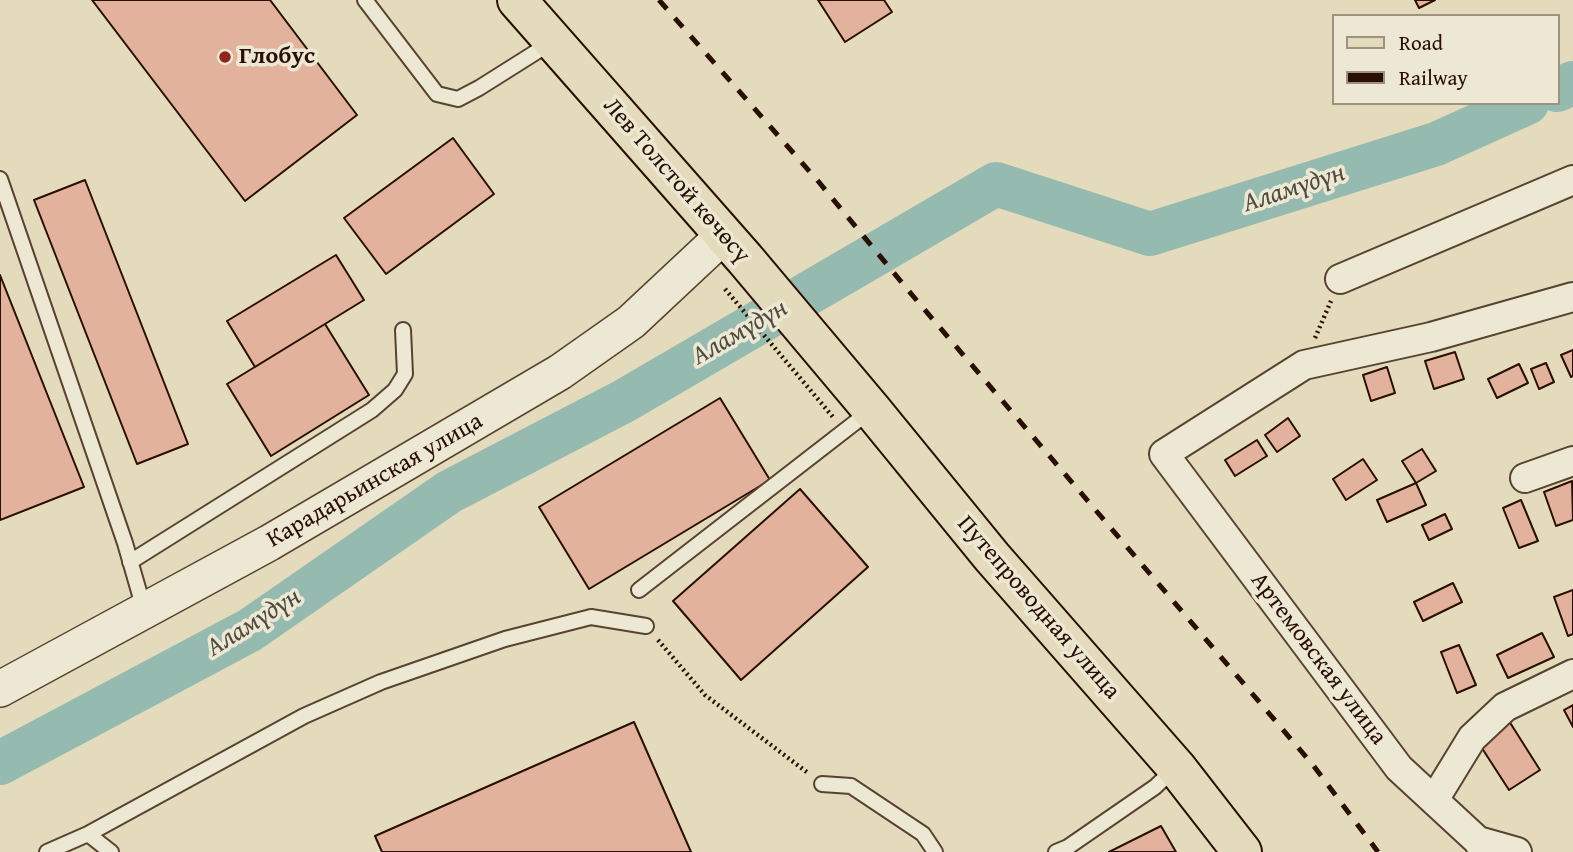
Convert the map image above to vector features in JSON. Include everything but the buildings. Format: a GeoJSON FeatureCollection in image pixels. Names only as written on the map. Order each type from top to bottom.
{"type":"FeatureCollection","features":[{"type":"Feature","properties":{"kind":"main road","name":"Лев Толстой көчөсү"},"geometry":{"type":"LineString","coordinates":[[517,0],[732,261],[833,364]]}},
{"type":"Feature","properties":{"kind":"main road","name":"Путепроводная улица"},"geometry":{"type":"LineString","coordinates":[[833,364],[992,557],[1176,766],[1242,852]]}},
{"type":"Feature","properties":{"kind":"street"},"geometry":{"type":"LineString","coordinates":[[1340,279],[1573,180]]}},
{"type":"Feature","properties":{"kind":"street","name":"Карадарьинская улица"},"geometry":{"type":"LineString","coordinates":[[0,690],[269,543],[560,372],[631,322],[732,261]]}},
{"type":"Feature","properties":{"kind":"street"},"geometry":{"type":"LineString","coordinates":[[1304,365],[1431,337],[1573,297]]}},
{"type":"Feature","properties":{"kind":"street","name":"Артемовская улица"},"geometry":{"type":"LineString","coordinates":[[1304,365],[1164,454],[1399,768],[1481,846]]}},
{"type":"Feature","properties":{"kind":"street"},"geometry":{"type":"LineString","coordinates":[[1525,478],[1573,461]]}},
{"type":"Feature","properties":{"kind":"street"},"geometry":{"type":"LineString","coordinates":[[1434,800],[1472,738],[1505,707],[1573,674]]}},
{"type":"Feature","properties":{"kind":"street"},"geometry":{"type":"LineString","coordinates":[[1481,846],[1517,852]]}},
{"type":"Feature","properties":{"kind":"lane"},"geometry":{"type":"LineString","coordinates":[[365,0],[437,94],[458,99],[553,42]]}},
{"type":"Feature","properties":{"kind":"lane"},"geometry":{"type":"LineString","coordinates":[[0,179],[121,530],[144,611]]}},
{"type":"Feature","properties":{"kind":"lane"},"geometry":{"type":"LineString","coordinates":[[130,562],[372,411],[395,390],[405,374],[403,330]]}},
{"type":"Feature","properties":{"kind":"lane"},"geometry":{"type":"LineString","coordinates":[[639,590],[872,410]]}},
{"type":"Feature","properties":{"kind":"lane"},"geometry":{"type":"LineString","coordinates":[[47,852],[88,834],[304,716],[382,682],[505,639],[591,617],[646,626]]}},
{"type":"Feature","properties":{"kind":"lane"},"geometry":{"type":"LineString","coordinates":[[1056,852],[1068,847],[1155,787],[1176,766]]}},
{"type":"Feature","properties":{"kind":"lane"},"geometry":{"type":"LineString","coordinates":[[822,784],[850,786],[923,834],[934,852]]}},
{"type":"Feature","properties":{"kind":"lane"},"geometry":{"type":"LineString","coordinates":[[88,834],[111,852]]}},
{"type":"Feature","properties":{"kind":"path"},"geometry":{"type":"LineString","coordinates":[[732,261],[784,359]]}},
{"type":"Feature","properties":{"kind":"path"},"geometry":{"type":"LineString","coordinates":[[1304,365],[1340,279]]}},
{"type":"Feature","properties":{"kind":"path"},"geometry":{"type":"LineString","coordinates":[[646,626],[705,695],[822,784]]}},
{"type":"Feature","properties":{"kind":"waterway","name":"Аламүдүн"},"geometry":{"type":"LineString","coordinates":[[1559,89],[1573,83]]}},
{"type":"Feature","properties":{"kind":"waterway","name":"Аламүдүн"},"geometry":{"type":"LineString","coordinates":[[0,763],[250,630],[449,492],[624,401],[996,184],[1150,234],[1436,144],[1523,105]]}},
{"type":"Feature","properties":{"kind":"railway"},"geometry":{"type":"LineString","coordinates":[[659,0],[818,181],[1313,765],[1378,852]]}},
{"type":"Feature","properties":{"kind":"place","name":"Глобус"},"geometry":{"type":"Point","coordinates":[225,57]}}]}
